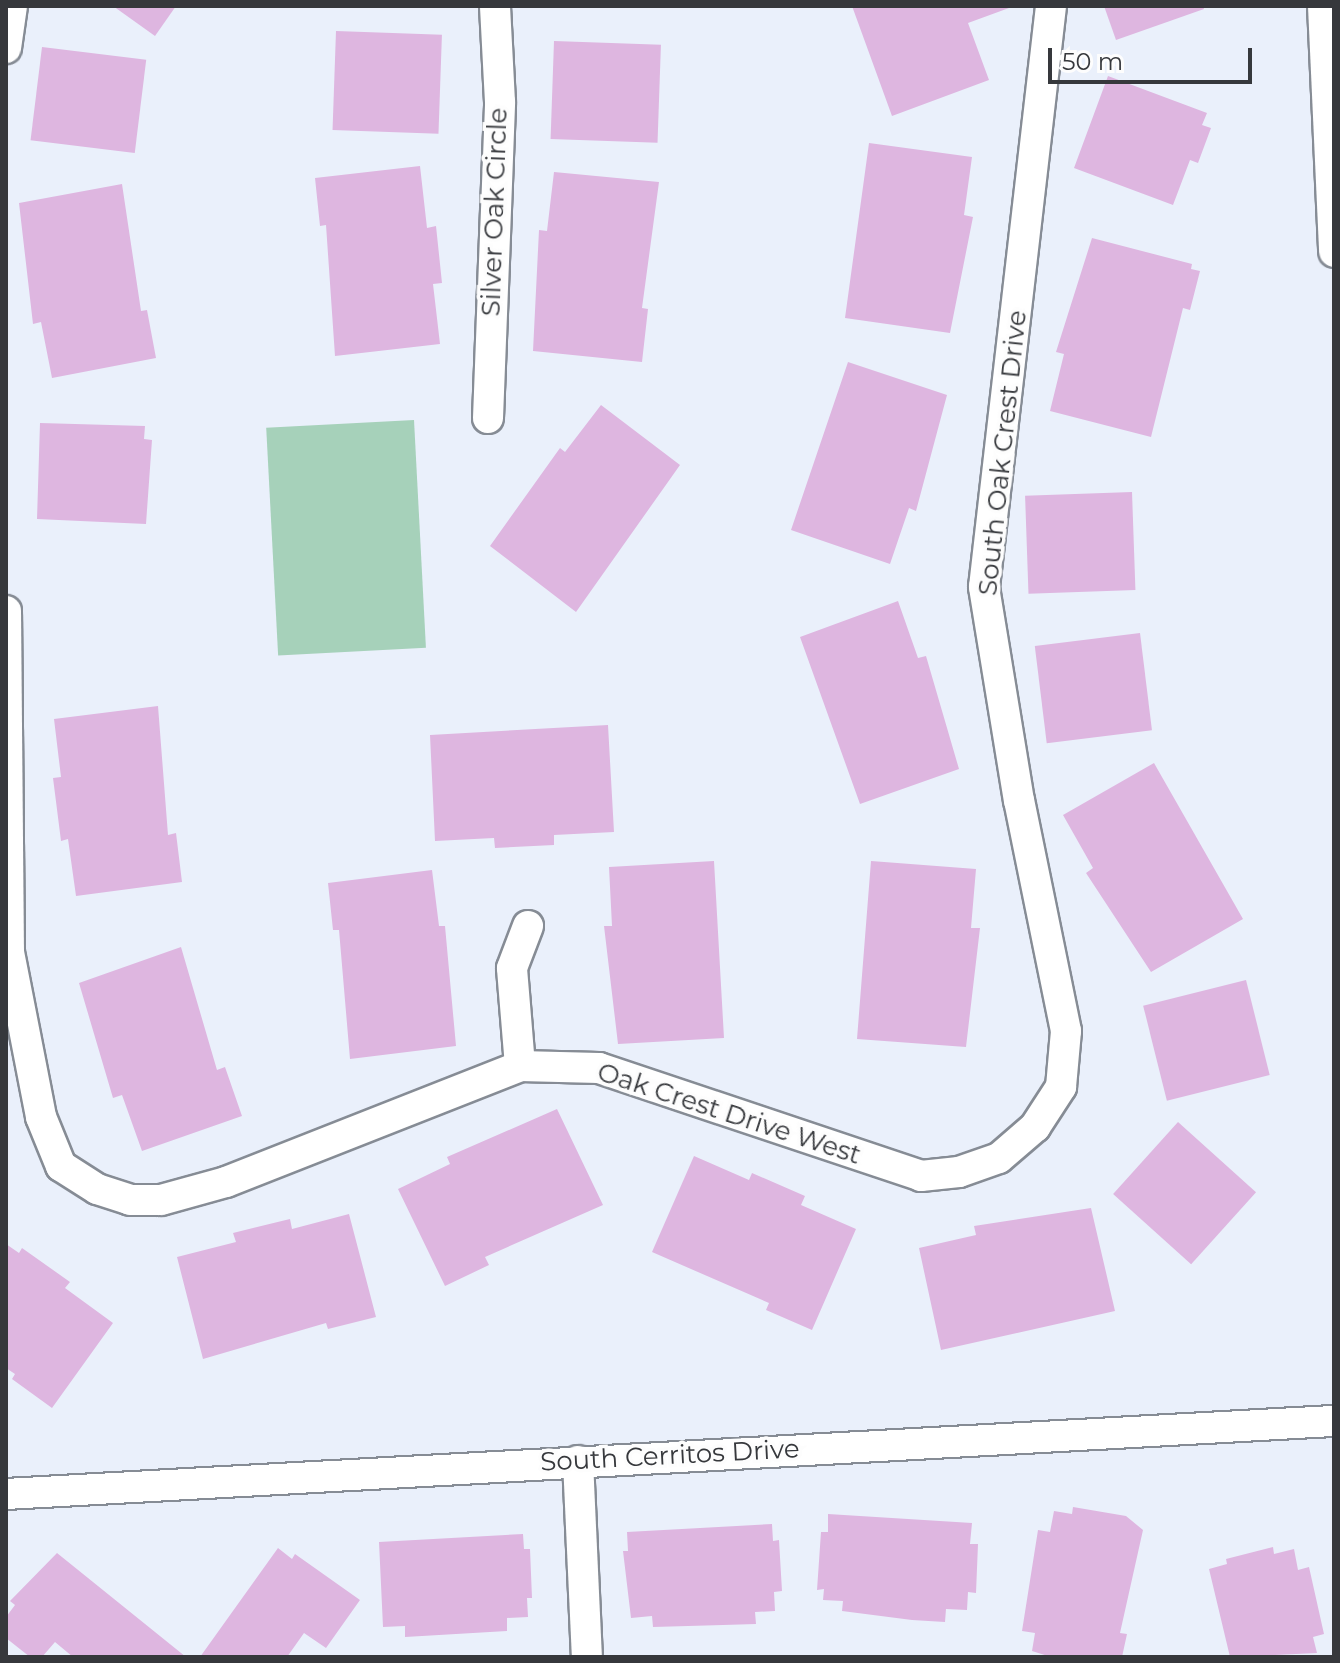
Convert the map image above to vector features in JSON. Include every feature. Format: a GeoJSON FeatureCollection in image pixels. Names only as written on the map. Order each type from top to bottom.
{"type":"FeatureCollection","features":[{"type":"Feature","properties":{"kind":"street"},"geometry":{"type":"LineString","coordinates":[[6,48],[12,6]]}},
{"type":"Feature","properties":{"kind":"street","name":"Silver Oak Circle"},"geometry":{"type":"LineString","coordinates":[[488,418],[500,102],[495,6]]}},
{"type":"Feature","properties":{"kind":"street","name":"South Oak Crest Drive"},"geometry":{"type":"LineString","coordinates":[[1035,1127],[1061,1087],[1066,1031],[1019,801],[984,587],[1051,6]]}},
{"type":"Feature","properties":{"kind":"street"},"geometry":{"type":"LineString","coordinates":[[1323,6],[1334,252]]}},
{"type":"Feature","properties":{"kind":"street","name":"Oak Crest Drive West"},"geometry":{"type":"LineString","coordinates":[[7,625],[9,952],[41,1117],[61,1166],[97,1189],[130,1200],[161,1200],[226,1182],[520,1066],[599,1068],[921,1176],[959,1172],[999,1158],[1035,1127]]}},
{"type":"Feature","properties":{"kind":"street"},"geometry":{"type":"LineString","coordinates":[[520,1066],[512,968],[528,926]]}},
{"type":"Feature","properties":{"kind":"street","name":"South Cerritos Drive"},"geometry":{"type":"LineString","coordinates":[[6,1494],[1334,1421]]}},
{"type":"Feature","properties":{"kind":"street"},"geometry":{"type":"LineString","coordinates":[[578,1461],[587,1657]]}},
{"type":"Feature","properties":{"kind":"green space"},"geometry":{"type":"Polygon","coordinates":[[[414,420],[426,648],[278,655],[266,428],[414,420]]]}},
{"type":"Feature","properties":{"kind":"building"},"geometry":{"type":"Polygon","coordinates":[[[113,6],[176,6],[155,36],[113,6]]]}},
{"type":"Feature","properties":{"kind":"building"},"geometry":{"type":"Polygon","coordinates":[[[852,6],[1009,8],[968,23],[989,80],[892,116],[852,6]]]}},
{"type":"Feature","properties":{"kind":"building"},"geometry":{"type":"Polygon","coordinates":[[[1104,6],[1203,6],[1204,9],[1116,40],[1104,6]]]}},
{"type":"Feature","properties":{"kind":"building"},"geometry":{"type":"Polygon","coordinates":[[[336,31],[442,35],[438,134],[333,130],[336,31]]]}},
{"type":"Feature","properties":{"kind":"building"},"geometry":{"type":"Polygon","coordinates":[[[554,41],[661,45],[658,143],[551,139],[554,41]]]}},
{"type":"Feature","properties":{"kind":"building"},"geometry":{"type":"Polygon","coordinates":[[[42,47],[146,60],[135,153],[31,140],[42,47]]]}},
{"type":"Feature","properties":{"kind":"building"},"geometry":{"type":"Polygon","coordinates":[[[1108,76],[1207,113],[1202,125],[1211,128],[1198,163],[1190,160],[1173,205],[1074,168],[1108,76]]]}},
{"type":"Feature","properties":{"kind":"building"},"geometry":{"type":"Polygon","coordinates":[[[869,143],[972,157],[964,215],[973,217],[950,333],[845,318],[869,143]]]}},
{"type":"Feature","properties":{"kind":"building"},"geometry":{"type":"Polygon","coordinates":[[[420,166],[427,228],[436,226],[442,283],[433,284],[440,344],[335,356],[326,225],[320,226],[315,178],[420,166]]]}},
{"type":"Feature","properties":{"kind":"building"},"geometry":{"type":"Polygon","coordinates":[[[554,172],[659,182],[642,308],[648,309],[642,362],[533,351],[539,230],[547,231],[554,172]]]}},
{"type":"Feature","properties":{"kind":"building"},"geometry":{"type":"Polygon","coordinates":[[[122,184],[141,311],[147,310],[156,358],[52,378],[41,322],[33,324],[19,203],[122,184]]]}},
{"type":"Feature","properties":{"kind":"building"},"geometry":{"type":"Polygon","coordinates":[[[1092,238],[1192,264],[1191,269],[1200,271],[1190,310],[1183,308],[1151,437],[1050,411],[1064,354],[1056,352],[1092,238]]]}},
{"type":"Feature","properties":{"kind":"building"},"geometry":{"type":"Polygon","coordinates":[[[848,362],[947,395],[916,511],[909,508],[890,564],[791,530],[848,362]]]}},
{"type":"Feature","properties":{"kind":"building"},"geometry":{"type":"Polygon","coordinates":[[[601,405],[680,465],[576,612],[490,546],[560,448],[565,452],[601,405]]]}},
{"type":"Feature","properties":{"kind":"building"},"geometry":{"type":"Polygon","coordinates":[[[40,423],[145,426],[144,439],[152,440],[146,524],[37,519],[40,423]]]}},
{"type":"Feature","properties":{"kind":"building"},"geometry":{"type":"Polygon","coordinates":[[[1132,492],[1135,590],[1028,594],[1025,496],[1132,492]]]}},
{"type":"Feature","properties":{"kind":"building"},"geometry":{"type":"Polygon","coordinates":[[[898,601],[918,658],[926,656],[959,769],[860,804],[800,637],[898,601]]]}},
{"type":"Feature","properties":{"kind":"building"},"geometry":{"type":"Polygon","coordinates":[[[1140,633],[1152,730],[1047,743],[1035,646],[1140,633]]]}},
{"type":"Feature","properties":{"kind":"building"},"geometry":{"type":"Polygon","coordinates":[[[158,706],[168,835],[176,833],[182,882],[76,896],[68,839],[61,841],[53,778],[61,777],[54,719],[158,706]]]}},
{"type":"Feature","properties":{"kind":"building"},"geometry":{"type":"Polygon","coordinates":[[[608,725],[614,832],[554,835],[554,845],[495,848],[494,838],[435,841],[430,735],[608,725]]]}},
{"type":"Feature","properties":{"kind":"building"},"geometry":{"type":"Polygon","coordinates":[[[1154,763],[1243,919],[1151,972],[1086,873],[1093,868],[1063,815],[1154,763]]]}},
{"type":"Feature","properties":{"kind":"building"},"geometry":{"type":"Polygon","coordinates":[[[714,861],[724,1038],[618,1044],[604,926],[612,926],[609,867],[714,861]]]}},
{"type":"Feature","properties":{"kind":"building"},"geometry":{"type":"Polygon","coordinates":[[[871,861],[976,869],[971,928],[980,928],[966,1047],[857,1039],[871,861]]]}},
{"type":"Feature","properties":{"kind":"building"},"geometry":{"type":"Polygon","coordinates":[[[432,870],[439,926],[445,926],[456,1046],[350,1059],[339,930],[333,930],[328,883],[432,870]]]}},
{"type":"Feature","properties":{"kind":"building"},"geometry":{"type":"Polygon","coordinates":[[[181,947],[217,1070],[225,1067],[242,1116],[142,1151],[122,1095],[113,1098],[79,983],[181,947]]]}},
{"type":"Feature","properties":{"kind":"building"},"geometry":{"type":"Polygon","coordinates":[[[1246,980],[1270,1075],[1167,1101],[1143,1006],[1246,980]]]}},
{"type":"Feature","properties":{"kind":"building"},"geometry":{"type":"Polygon","coordinates":[[[557,1109],[603,1205],[485,1257],[489,1265],[445,1286],[398,1189],[450,1164],[447,1157],[557,1109]]]}},
{"type":"Feature","properties":{"kind":"building"},"geometry":{"type":"Polygon","coordinates":[[[1178,1122],[1256,1192],[1191,1264],[1113,1194],[1178,1122]]]}},
{"type":"Feature","properties":{"kind":"building"},"geometry":{"type":"Polygon","coordinates":[[[694,1156],[749,1180],[752,1173],[805,1196],[801,1205],[856,1229],[812,1330],[766,1310],[769,1303],[652,1252],[694,1156]]]}},
{"type":"Feature","properties":{"kind":"building"},"geometry":{"type":"Polygon","coordinates":[[[1091,1208],[1115,1311],[941,1350],[919,1248],[976,1235],[974,1226],[1091,1208]]]}},
{"type":"Feature","properties":{"kind":"building"},"geometry":{"type":"Polygon","coordinates":[[[349,1214],[376,1317],[328,1329],[326,1323],[203,1359],[177,1257],[236,1242],[233,1233],[290,1219],[292,1229],[349,1214]]]}},
{"type":"Feature","properties":{"kind":"building"},"geometry":{"type":"Polygon","coordinates":[[[6,1244],[19,1253],[22,1248],[70,1282],[65,1288],[113,1323],[52,1408],[12,1379],[15,1374],[6,1368],[6,1244]]]}},
{"type":"Feature","properties":{"kind":"building"},"geometry":{"type":"Polygon","coordinates":[[[1073,1507],[1126,1516],[1143,1530],[1120,1633],[1127,1634],[1122,1657],[1051,1657],[1032,1651],[1035,1633],[1022,1631],[1038,1530],[1050,1532],[1054,1511],[1072,1514],[1073,1507]]]}},
{"type":"Feature","properties":{"kind":"building"},"geometry":{"type":"Polygon","coordinates":[[[828,1514],[972,1523],[970,1544],[978,1544],[976,1593],[968,1592],[967,1610],[946,1609],[945,1622],[912,1620],[842,1611],[843,1601],[823,1600],[824,1589],[817,1590],[821,1532],[828,1532],[828,1514]]]}},
{"type":"Feature","properties":{"kind":"building"},"geometry":{"type":"Polygon","coordinates":[[[772,1524],[773,1541],[779,1540],[782,1591],[774,1592],[775,1611],[755,1612],[756,1624],[653,1627],[652,1616],[631,1618],[623,1551],[628,1551],[627,1532],[772,1524]]]}},
{"type":"Feature","properties":{"kind":"building"},"geometry":{"type":"Polygon","coordinates":[[[523,1534],[524,1549],[530,1549],[532,1598],[527,1598],[528,1617],[507,1618],[507,1631],[405,1637],[405,1626],[383,1627],[379,1542],[523,1534]]]}},
{"type":"Feature","properties":{"kind":"building"},"geometry":{"type":"Polygon","coordinates":[[[1273,1547],[1274,1554],[1294,1549],[1298,1570],[1309,1567],[1324,1634],[1313,1637],[1317,1653],[1230,1657],[1209,1569],[1227,1564],[1226,1559],[1273,1547]]]}},
{"type":"Feature","properties":{"kind":"building"},"geometry":{"type":"Polygon","coordinates":[[[278,1548],[292,1559],[295,1554],[360,1600],[326,1648],[304,1633],[287,1657],[200,1657],[278,1548]]]}},
{"type":"Feature","properties":{"kind":"building"},"geometry":{"type":"Polygon","coordinates":[[[57,1553],[186,1657],[73,1657],[55,1642],[42,1657],[30,1657],[6,1638],[6,1617],[15,1605],[10,1601],[57,1553]]]}}]}
